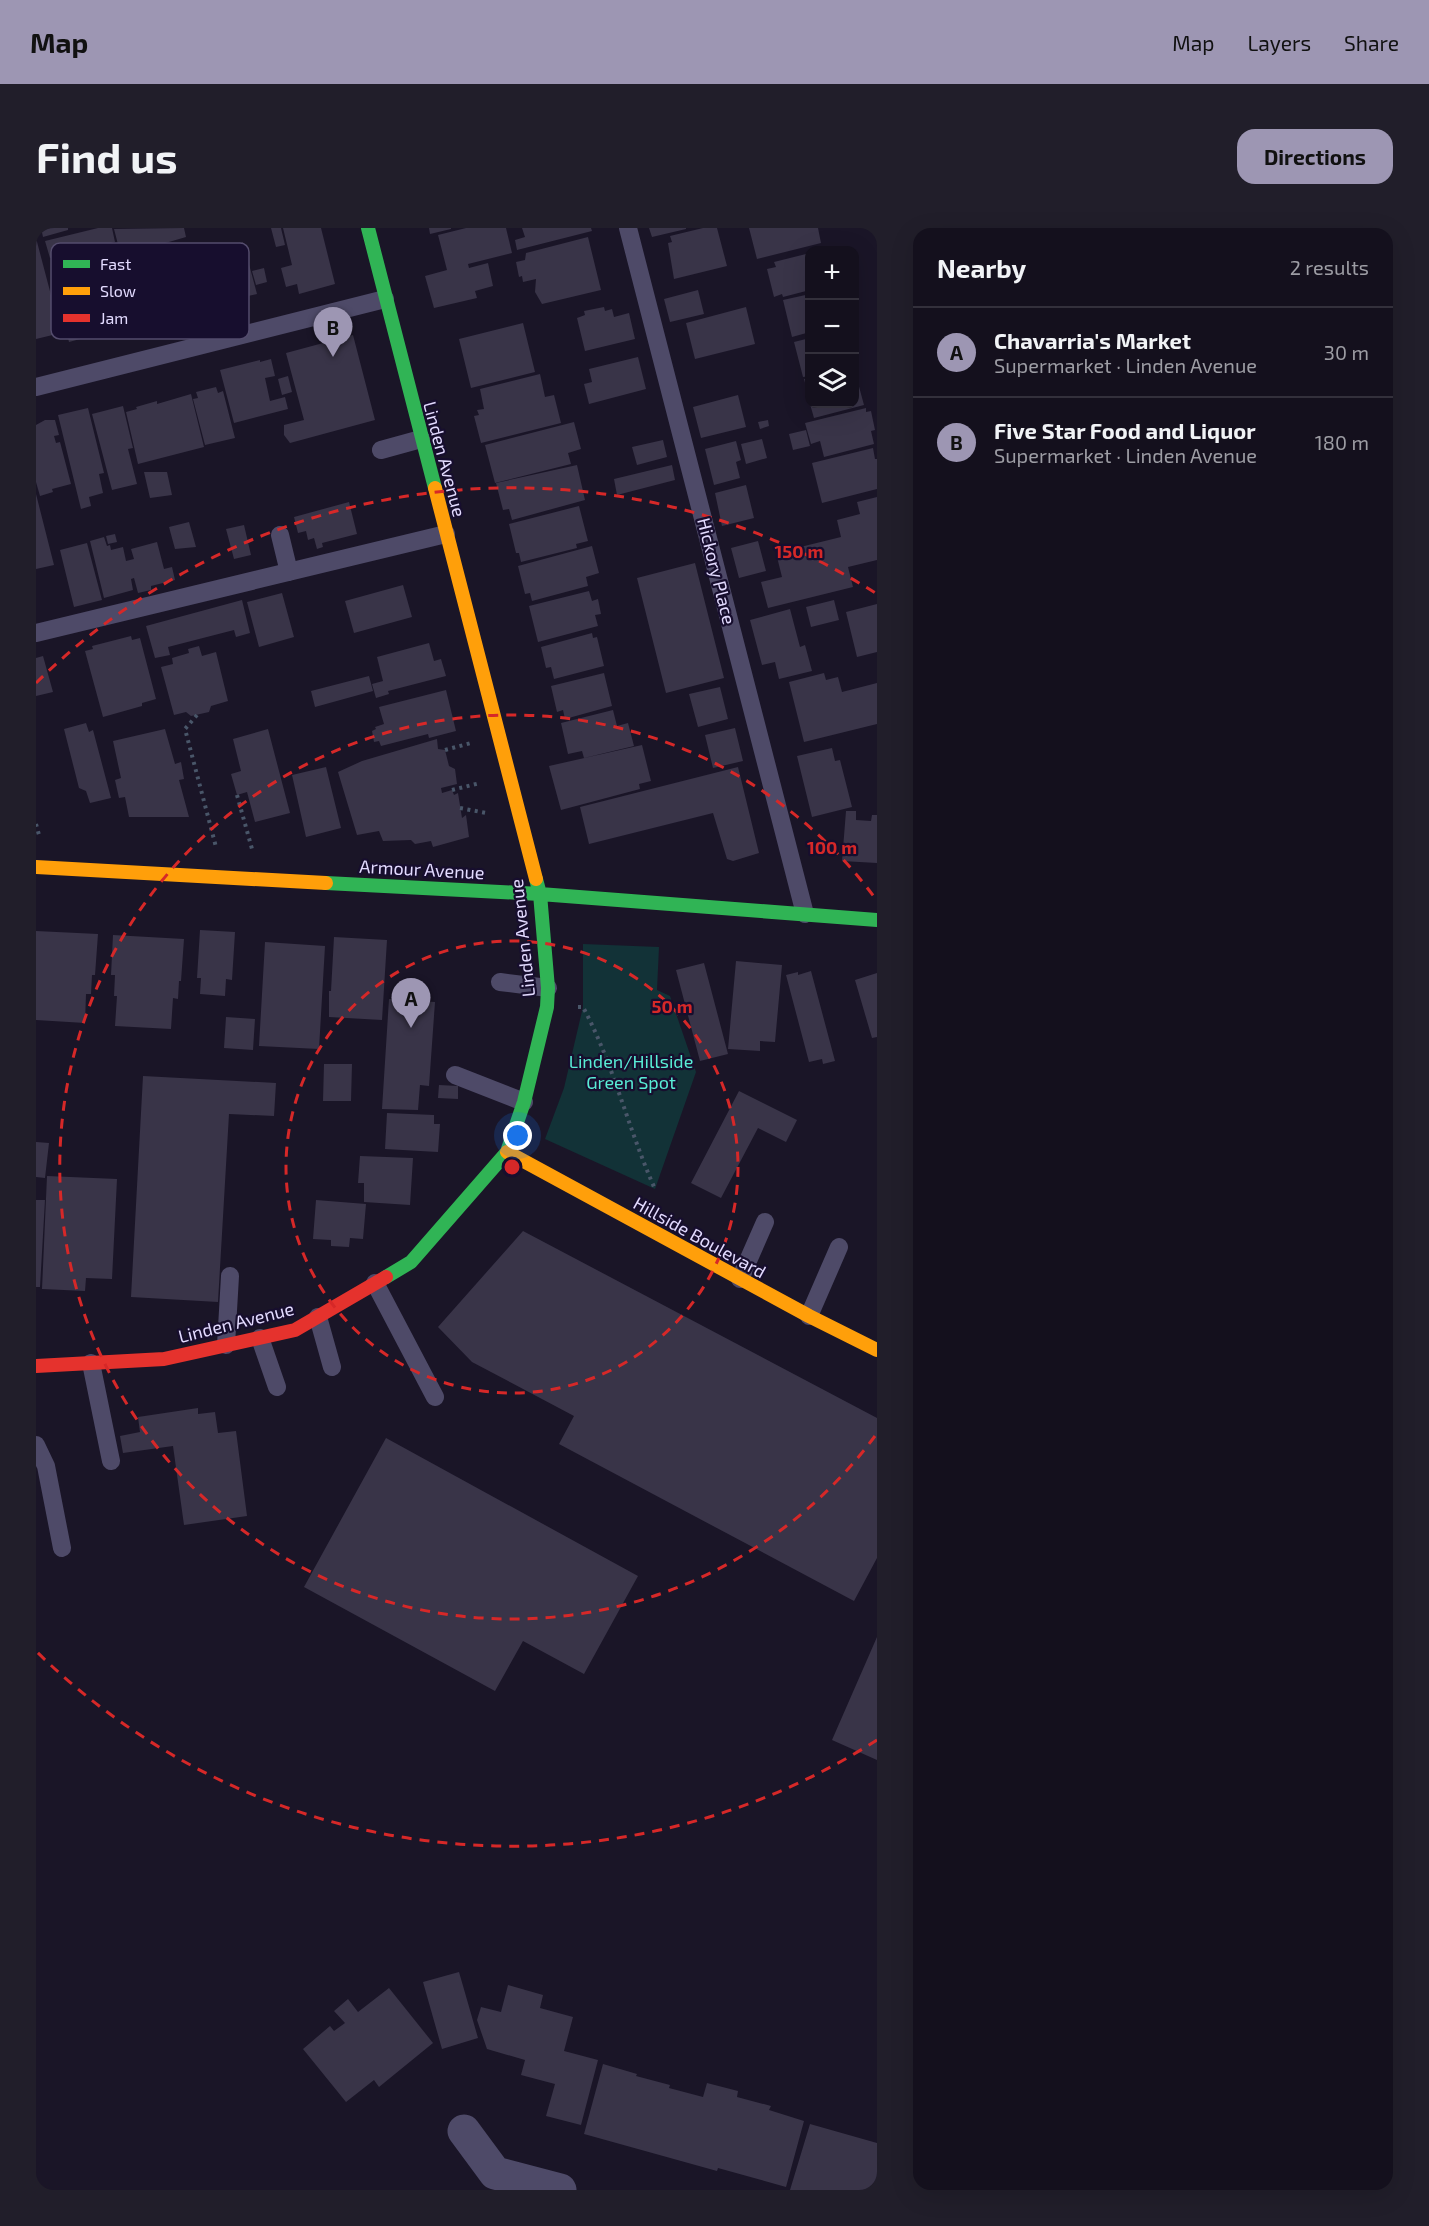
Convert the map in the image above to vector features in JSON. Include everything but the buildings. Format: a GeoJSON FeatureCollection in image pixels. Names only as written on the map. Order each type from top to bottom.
{"type":"FeatureCollection","features":[{"type":"Feature","properties":{"kind":"street","name":"Linden Avenue"},"geometry":{"type":"LineString","coordinates":[[36,1366],[164,1359],[295,1330],[411,1262],[507,1152],[524,1102],[547,1007],[548,988],[540,894],[368,228]]}},
{"type":"Feature","properties":{"kind":"street","name":"Armour Avenue"},"geometry":{"type":"LineString","coordinates":[[36,867],[540,894],[877,920]]}},
{"type":"Feature","properties":{"kind":"street","name":"Hillside Boulevard"},"geometry":{"type":"LineString","coordinates":[[507,1152],[809,1316],[877,1350]]}},
{"type":"Feature","properties":{"kind":"street"},"geometry":{"type":"LineString","coordinates":[[464,2131],[495,2174],[560,2190]]}},
{"type":"Feature","properties":{"kind":"lane","name":"Hickory Place"},"geometry":{"type":"LineString","coordinates":[[628,228],[805,914]]}},
{"type":"Feature","properties":{"kind":"lane"},"geometry":{"type":"LineString","coordinates":[[249,333],[385,299]]}},
{"type":"Feature","properties":{"kind":"lane"},"geometry":{"type":"LineString","coordinates":[[36,387],[226,339]]}},
{"type":"Feature","properties":{"kind":"lane"},"geometry":{"type":"LineString","coordinates":[[381,450],[421,439]]}},
{"type":"Feature","properties":{"kind":"lane"},"geometry":{"type":"LineString","coordinates":[[36,633],[446,534]]}},
{"type":"Feature","properties":{"kind":"lane"},"geometry":{"type":"LineString","coordinates":[[280,535],[289,572]]}},
{"type":"Feature","properties":{"kind":"lane"},"geometry":{"type":"LineString","coordinates":[[500,982],[548,988]]}},
{"type":"Feature","properties":{"kind":"lane"},"geometry":{"type":"LineString","coordinates":[[455,1075],[524,1102]]}},
{"type":"Feature","properties":{"kind":"lane"},"geometry":{"type":"LineString","coordinates":[[740,1279],[765,1222]]}},
{"type":"Feature","properties":{"kind":"lane"},"geometry":{"type":"LineString","coordinates":[[809,1316],[839,1247]]}},
{"type":"Feature","properties":{"kind":"lane"},"geometry":{"type":"LineString","coordinates":[[226,1345],[230,1276]]}},
{"type":"Feature","properties":{"kind":"lane"},"geometry":{"type":"LineString","coordinates":[[375,1283],[435,1397]]}},
{"type":"Feature","properties":{"kind":"lane"},"geometry":{"type":"LineString","coordinates":[[318,1317],[332,1367]]}},
{"type":"Feature","properties":{"kind":"lane"},"geometry":{"type":"LineString","coordinates":[[260,1338],[276,1387]]}},
{"type":"Feature","properties":{"kind":"lane"},"geometry":{"type":"LineString","coordinates":[[91,1363],[111,1461]]}},
{"type":"Feature","properties":{"kind":"lane"},"geometry":{"type":"LineString","coordinates":[[36,1445],[46,1466],[62,1548]]}},
{"type":"Feature","properties":{"kind":"path"},"geometry":{"type":"LineString","coordinates":[[197,715],[185,729],[224,876]]}},
{"type":"Feature","properties":{"kind":"path"},"geometry":{"type":"LineString","coordinates":[[237,795],[260,878]]}},
{"type":"Feature","properties":{"kind":"path"},"geometry":{"type":"LineString","coordinates":[[547,1007],[583,1006],[600,1038],[641,1159],[655,1189]]}},
{"type":"Feature","properties":{"kind":"green space","name":"Linden/Hillside Green Spot"},"geometry":{"type":"Polygon","coordinates":[[[583,944],[659,947],[657,990],[670,996],[696,1072],[655,1189],[545,1139],[564,1088],[583,1007],[583,944]]]}},
{"type":"Feature","properties":{"kind":"traffic: fast"},"geometry":{"type":"LineString","coordinates":[[368,228],[435,488]]}},
{"type":"Feature","properties":{"kind":"traffic: fast"},"geometry":{"type":"LineString","coordinates":[[386,1277],[411,1262],[507,1152],[524,1102],[547,1007],[548,988],[540,894],[536,879]]}},
{"type":"Feature","properties":{"kind":"traffic: fast"},"geometry":{"type":"LineString","coordinates":[[326,883],[540,894],[877,920]]}},
{"type":"Feature","properties":{"kind":"traffic: slow"},"geometry":{"type":"LineString","coordinates":[[435,488],[536,879]]}},
{"type":"Feature","properties":{"kind":"traffic: slow"},"geometry":{"type":"LineString","coordinates":[[36,867],[326,883]]}},
{"type":"Feature","properties":{"kind":"traffic: slow"},"geometry":{"type":"LineString","coordinates":[[507,1152],[809,1316],[877,1350]]}},
{"type":"Feature","properties":{"kind":"traffic: jam"},"geometry":{"type":"LineString","coordinates":[[36,1366],[164,1359],[295,1330],[386,1277]]}},
{"type":"Feature","properties":{"kind":"place","name":"Five Star Food and Liquor"},"geometry":{"type":"Point","coordinates":[333,357]}},
{"type":"Feature","properties":{"kind":"place","name":"Chavarria's Market"},"geometry":{"type":"Point","coordinates":[411,1028]}}]}
